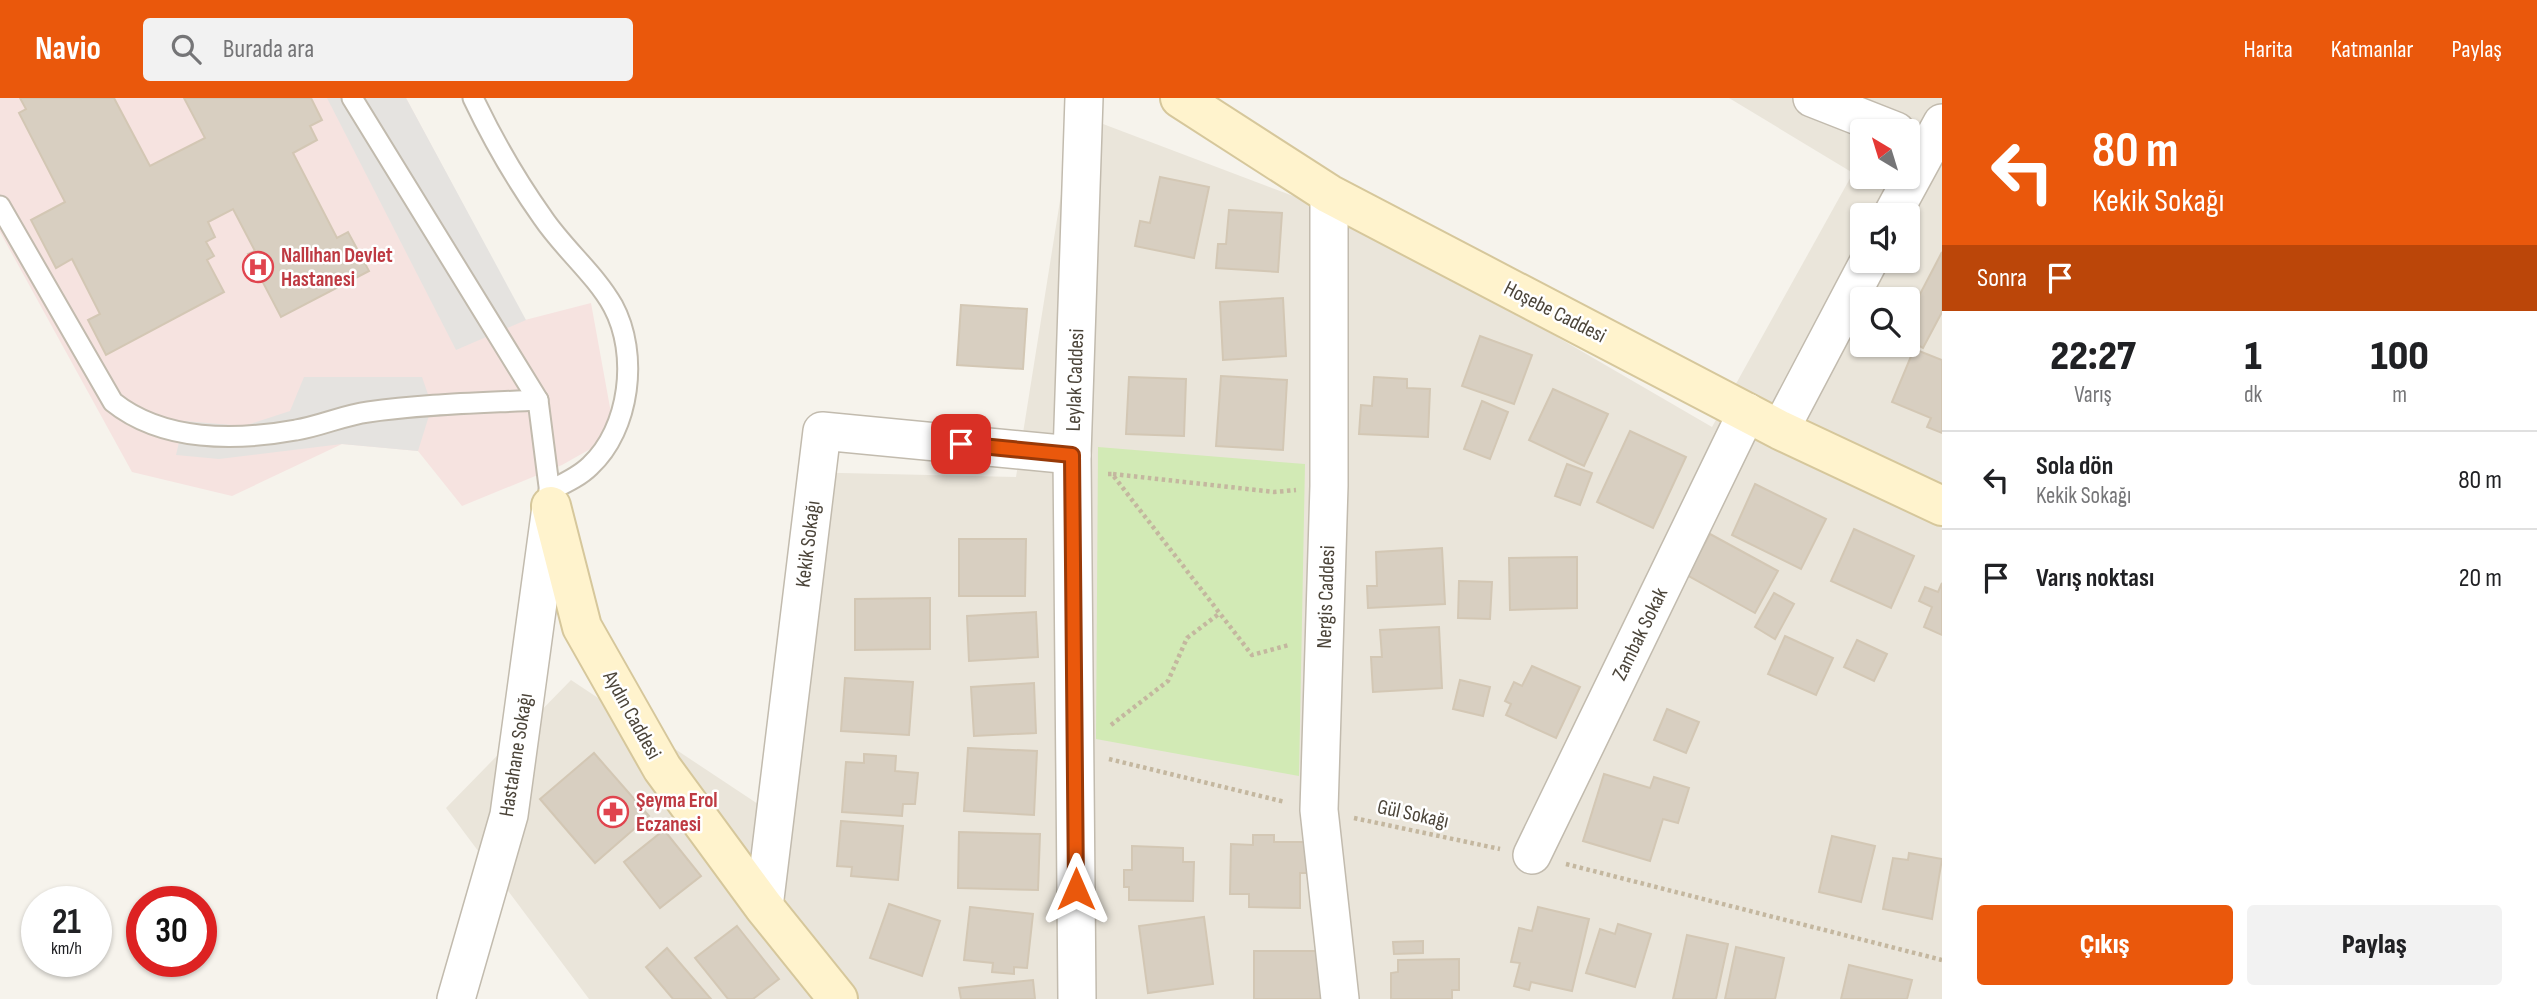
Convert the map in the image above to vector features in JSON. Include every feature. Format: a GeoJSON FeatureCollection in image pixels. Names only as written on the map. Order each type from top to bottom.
{"type":"FeatureCollection","features":[{"type":"Feature","properties":{"kind":"street","name":"Leylak Caddesi"},"geometry":{"type":"LineString","coordinates":[[1077,999],[1072,465],[1084,98]]}},
{"type":"Feature","properties":{"kind":"street","name":"Hoşebe Caddesi"},"geometry":{"type":"LineString","coordinates":[[1180,98],[1329,194],[1780,430],[1942,506]]}},
{"type":"Feature","properties":{"kind":"street"},"geometry":{"type":"LineString","coordinates":[[1812,98],[1923,137],[1897,203]]}},
{"type":"Feature","properties":{"kind":"street","name":"Nergis Caddesi"},"geometry":{"type":"LineString","coordinates":[[1329,194],[1329,486],[1319,810],[1340,999]]}},
{"type":"Feature","properties":{"kind":"street"},"geometry":{"type":"LineString","coordinates":[[1780,430],[1863,273]]}},
{"type":"Feature","properties":{"kind":"street","name":"Zambak Sokak"},"geometry":{"type":"LineString","coordinates":[[1532,855],[1747,412]]}},
{"type":"Feature","properties":{"kind":"street","name":"Kekik Sokağı"},"geometry":{"type":"LineString","coordinates":[[764,907],[822,431],[1072,465]]}},
{"type":"Feature","properties":{"kind":"street","name":"Aydın Caddesi"},"geometry":{"type":"LineString","coordinates":[[550,499],[582,627],[662,768],[764,907],[838,999]]}},
{"type":"Feature","properties":{"kind":"street","name":"Hastahane Sokağı"},"geometry":{"type":"LineString","coordinates":[[456,999],[509,815],[550,499]]}},
{"type":"Feature","properties":{"kind":"lane"},"geometry":{"type":"LineString","coordinates":[[352,98],[538,400],[550,499]]}},
{"type":"Feature","properties":{"kind":"lane"},"geometry":{"type":"LineString","coordinates":[[473,98],[521,188],[613,307],[626,342],[627,380],[619,419],[611,438],[591,466],[550,499]]}},
{"type":"Feature","properties":{"kind":"lane"},"geometry":{"type":"LineString","coordinates":[[0,206],[113,402],[135,418],[162,429],[220,435],[259,435],[295,430],[366,412],[538,400]]}},
{"type":"Feature","properties":{"kind":"path"},"geometry":{"type":"LineString","coordinates":[[1072,465],[1112,474],[1274,492],[1329,486]]}},
{"type":"Feature","properties":{"kind":"path"},"geometry":{"type":"LineString","coordinates":[[1112,474],[1252,655],[1324,636]]}},
{"type":"Feature","properties":{"kind":"path"},"geometry":{"type":"LineString","coordinates":[[1076,751],[1168,681],[1187,638],[1220,613]]}},
{"type":"Feature","properties":{"kind":"path","name":"Gül Sokağı"},"geometry":{"type":"LineString","coordinates":[[1076,751],[1319,810],[1532,855],[1942,960]]}},
{"type":"Feature","properties":{"kind":"shaded area","name":"Nallıhan Devlet Hastanesi"},"geometry":{"type":"Polygon","coordinates":[[[0,98],[406,98],[525,320],[591,303],[615,435],[562,465],[462,506],[418,451],[342,444],[232,496],[132,472],[0,232],[0,98]]]}},
{"type":"Feature","properties":{"kind":"shaded area"},"geometry":{"type":"Polygon","coordinates":[[[327,98],[406,98],[526,320],[456,350],[327,98]]]}},
{"type":"Feature","properties":{"kind":"shaded area"},"geometry":{"type":"Polygon","coordinates":[[[1729,98],[1942,98],[1942,999],[589,999],[446,808],[571,680],[776,816],[798,472],[1016,477],[1074,113],[1354,219],[1712,427],[1850,178],[1850,189],[1920,189],[1920,119],[1850,119],[1850,171],[1729,98]]]}},
{"type":"Feature","properties":{"kind":"shaded area"},"geometry":{"type":"Polygon","coordinates":[[[304,377],[422,377],[432,406],[418,451],[342,444],[219,459],[176,455],[184,421],[244,426],[290,411],[304,377]]]}},
{"type":"Feature","properties":{"kind":"green space"},"geometry":{"type":"Polygon","coordinates":[[[1098,447],[1305,464],[1299,776],[1096,739],[1098,447]]]}},
{"type":"Feature","properties":{"kind":"building","name":"Nallıhan Devlet Hastanesi"},"geometry":{"type":"Polygon","coordinates":[[[20,98],[114,98],[150,166],[205,138],[184,98],[311,98],[322,120],[310,126],[317,140],[293,153],[337,238],[348,232],[369,271],[281,317],[248,254],[255,251],[233,209],[208,222],[215,237],[206,242],[214,256],[207,260],[224,292],[106,355],[88,320],[100,314],[72,259],[56,268],[31,220],[65,202],[19,113],[26,109],[20,98]]]}},
{"type":"Feature","properties":{"kind":"building"},"geometry":{"type":"Polygon","coordinates":[[[1160,177],[1209,187],[1194,258],[1135,246],[1140,221],[1150,223],[1160,177]]]}},
{"type":"Feature","properties":{"kind":"building"},"geometry":{"type":"Polygon","coordinates":[[[1229,210],[1282,213],[1278,272],[1216,268],[1218,244],[1226,244],[1229,210]]]}},
{"type":"Feature","properties":{"kind":"building"},"geometry":{"type":"Polygon","coordinates":[[[1942,252],[1942,312],[1923,348],[1920,346],[1920,294],[1942,252]]]}},
{"type":"Feature","properties":{"kind":"building"},"geometry":{"type":"Polygon","coordinates":[[[1283,298],[1286,356],[1223,360],[1220,302],[1283,298]]]}},
{"type":"Feature","properties":{"kind":"building"},"geometry":{"type":"Polygon","coordinates":[[[961,305],[1027,309],[1023,369],[957,365],[961,305]]]}},
{"type":"Feature","properties":{"kind":"building"},"geometry":{"type":"Polygon","coordinates":[[[1480,336],[1532,355],[1514,404],[1462,386],[1480,336]]]}},
{"type":"Feature","properties":{"kind":"building"},"geometry":{"type":"Polygon","coordinates":[[[1920,351],[1942,360],[1942,433],[1927,427],[1931,418],[1892,402],[1911,357],[1920,357],[1920,351]]]}},
{"type":"Feature","properties":{"kind":"building"},"geometry":{"type":"Polygon","coordinates":[[[1221,376],[1287,380],[1283,450],[1216,446],[1221,376]]]}},
{"type":"Feature","properties":{"kind":"building"},"geometry":{"type":"Polygon","coordinates":[[[1129,377],[1186,379],[1184,436],[1126,434],[1129,377]]]}},
{"type":"Feature","properties":{"kind":"building"},"geometry":{"type":"Polygon","coordinates":[[[1374,377],[1407,379],[1407,388],[1430,389],[1428,437],[1359,434],[1361,405],[1372,406],[1374,377]]]}},
{"type":"Feature","properties":{"kind":"building"},"geometry":{"type":"Polygon","coordinates":[[[1553,389],[1608,414],[1584,466],[1529,440],[1553,389]]]}},
{"type":"Feature","properties":{"kind":"building"},"geometry":{"type":"Polygon","coordinates":[[[1482,401],[1508,412],[1490,459],[1464,449],[1482,401]]]}},
{"type":"Feature","properties":{"kind":"building"},"geometry":{"type":"Polygon","coordinates":[[[1630,431],[1686,457],[1653,528],[1597,502],[1630,431]]]}},
{"type":"Feature","properties":{"kind":"building"},"geometry":{"type":"Polygon","coordinates":[[[1567,464],[1592,473],[1580,505],[1555,496],[1567,464]]]}},
{"type":"Feature","properties":{"kind":"building"},"geometry":{"type":"Polygon","coordinates":[[[1755,484],[1826,519],[1801,569],[1732,535],[1755,484]]]}},
{"type":"Feature","properties":{"kind":"building"},"geometry":{"type":"Polygon","coordinates":[[[1854,529],[1914,556],[1891,608],[1831,581],[1854,529]]]}},
{"type":"Feature","properties":{"kind":"building"},"geometry":{"type":"Polygon","coordinates":[[[1710,534],[1778,571],[1755,613],[1687,575],[1710,534]]]}},
{"type":"Feature","properties":{"kind":"building"},"geometry":{"type":"Polygon","coordinates":[[[959,539],[1026,539],[1025,596],[959,596],[959,539]]]}},
{"type":"Feature","properties":{"kind":"building"},"geometry":{"type":"Polygon","coordinates":[[[1442,548],[1445,604],[1368,608],[1367,586],[1377,586],[1376,552],[1442,548]]]}},
{"type":"Feature","properties":{"kind":"building"},"geometry":{"type":"Polygon","coordinates":[[[1577,557],[1577,608],[1510,610],[1509,558],[1577,557]]]}},
{"type":"Feature","properties":{"kind":"building"},"geometry":{"type":"Polygon","coordinates":[[[1459,581],[1492,582],[1490,619],[1458,618],[1459,581]]]}},
{"type":"Feature","properties":{"kind":"building"},"geometry":{"type":"Polygon","coordinates":[[[1942,583],[1942,635],[1924,627],[1932,607],[1919,601],[1925,587],[1938,592],[1942,583]]]}},
{"type":"Feature","properties":{"kind":"building"},"geometry":{"type":"Polygon","coordinates":[[[1774,593],[1794,604],[1775,639],[1755,627],[1774,593]]]}},
{"type":"Feature","properties":{"kind":"building"},"geometry":{"type":"Polygon","coordinates":[[[930,598],[930,649],[855,650],[855,599],[930,598]]]}},
{"type":"Feature","properties":{"kind":"building"},"geometry":{"type":"Polygon","coordinates":[[[1036,612],[1038,657],[969,661],[967,616],[1036,612]]]}},
{"type":"Feature","properties":{"kind":"building"},"geometry":{"type":"Polygon","coordinates":[[[1439,627],[1442,688],[1373,692],[1371,657],[1382,657],[1380,630],[1439,627]]]}},
{"type":"Feature","properties":{"kind":"building"},"geometry":{"type":"Polygon","coordinates":[[[1785,636],[1833,658],[1816,695],[1768,674],[1785,636]]]}},
{"type":"Feature","properties":{"kind":"building"},"geometry":{"type":"Polygon","coordinates":[[[1857,640],[1887,654],[1874,681],[1844,667],[1857,640]]]}},
{"type":"Feature","properties":{"kind":"building"},"geometry":{"type":"Polygon","coordinates":[[[1532,666],[1580,687],[1556,738],[1506,715],[1511,704],[1505,701],[1514,682],[1522,686],[1532,666]]]}},
{"type":"Feature","properties":{"kind":"building"},"geometry":{"type":"Polygon","coordinates":[[[845,678],[913,682],[909,735],[841,731],[845,678]]]}},
{"type":"Feature","properties":{"kind":"building"},"geometry":{"type":"Polygon","coordinates":[[[1460,680],[1490,687],[1483,716],[1453,709],[1460,680]]]}},
{"type":"Feature","properties":{"kind":"building"},"geometry":{"type":"Polygon","coordinates":[[[1034,683],[1036,733],[974,736],[971,687],[1034,683]]]}},
{"type":"Feature","properties":{"kind":"building"},"geometry":{"type":"Polygon","coordinates":[[[1667,709],[1699,722],[1686,753],[1654,740],[1667,709]]]}},
{"type":"Feature","properties":{"kind":"building"},"geometry":{"type":"Polygon","coordinates":[[[968,748],[1037,751],[1034,815],[964,811],[968,748]]]}},
{"type":"Feature","properties":{"kind":"building"},"geometry":{"type":"Polygon","coordinates":[[[594,753],[649,816],[595,863],[540,799],[594,753]]]}},
{"type":"Feature","properties":{"kind":"building"},"geometry":{"type":"Polygon","coordinates":[[[864,754],[896,756],[895,771],[918,773],[915,804],[903,804],[902,816],[842,812],[846,762],[864,763],[864,754]]]}},
{"type":"Feature","properties":{"kind":"building"},"geometry":{"type":"Polygon","coordinates":[[[1604,774],[1650,788],[1654,777],[1689,788],[1678,823],[1663,819],[1650,861],[1583,841],[1604,774]]]}},
{"type":"Feature","properties":{"kind":"building"},"geometry":{"type":"Polygon","coordinates":[[[841,821],[903,826],[898,880],[851,876],[852,867],[837,866],[841,821]]]}},
{"type":"Feature","properties":{"kind":"building"},"geometry":{"type":"Polygon","coordinates":[[[664,830],[701,876],[660,908],[624,862],[664,830]]]}},
{"type":"Feature","properties":{"kind":"building"},"geometry":{"type":"Polygon","coordinates":[[[959,832],[1040,834],[1038,890],[958,888],[959,832]]]}},
{"type":"Feature","properties":{"kind":"building"},"geometry":{"type":"Polygon","coordinates":[[[1253,835],[1274,835],[1274,842],[1308,842],[1308,873],[1300,873],[1300,908],[1249,907],[1249,894],[1230,894],[1231,844],[1253,845],[1253,835]]]}},
{"type":"Feature","properties":{"kind":"building"},"geometry":{"type":"Polygon","coordinates":[[[1832,836],[1875,846],[1861,902],[1819,892],[1832,836]]]}},
{"type":"Feature","properties":{"kind":"building"},"geometry":{"type":"Polygon","coordinates":[[[1132,846],[1183,848],[1183,862],[1194,862],[1193,901],[1129,900],[1129,887],[1124,887],[1124,870],[1132,870],[1132,846]]]}},
{"type":"Feature","properties":{"kind":"building"},"geometry":{"type":"Polygon","coordinates":[[[1909,853],[1942,859],[1932,919],[1883,909],[1893,858],[1908,860],[1909,853]]]}},
{"type":"Feature","properties":{"kind":"building"},"geometry":{"type":"Polygon","coordinates":[[[889,904],[940,921],[922,976],[870,958],[889,904]]]}},
{"type":"Feature","properties":{"kind":"building"},"geometry":{"type":"Polygon","coordinates":[[[970,907],[1033,914],[1027,968],[1014,967],[1014,974],[992,972],[993,963],[964,960],[970,907]]]}},
{"type":"Feature","properties":{"kind":"building"},"geometry":{"type":"Polygon","coordinates":[[[1538,907],[1589,919],[1572,991],[1531,982],[1529,990],[1514,986],[1520,963],[1511,962],[1519,928],[1532,931],[1538,907]]]}},
{"type":"Feature","properties":{"kind":"building"},"geometry":{"type":"Polygon","coordinates":[[[1204,917],[1213,984],[1148,993],[1139,926],[1204,917]]]}},
{"type":"Feature","properties":{"kind":"building"},"geometry":{"type":"Polygon","coordinates":[[[1618,924],[1651,934],[1635,987],[1586,973],[1600,929],[1615,934],[1618,924]]]}},
{"type":"Feature","properties":{"kind":"building"},"geometry":{"type":"Polygon","coordinates":[[[737,926],[779,979],[753,999],[728,999],[695,958],[737,926]]]}},
{"type":"Feature","properties":{"kind":"building"},"geometry":{"type":"Polygon","coordinates":[[[1687,935],[1728,944],[1716,999],[1673,999],[1687,935]]]}},
{"type":"Feature","properties":{"kind":"building"},"geometry":{"type":"Polygon","coordinates":[[[1423,941],[1423,953],[1394,954],[1393,942],[1423,941]]]}},
{"type":"Feature","properties":{"kind":"building"},"geometry":{"type":"Polygon","coordinates":[[[1736,947],[1784,958],[1775,999],[1725,999],[1736,947]]]}},
{"type":"Feature","properties":{"kind":"building"},"geometry":{"type":"Polygon","coordinates":[[[667,948],[711,999],[673,999],[646,967],[667,948]]]}},
{"type":"Feature","properties":{"kind":"building"},"geometry":{"type":"Polygon","coordinates":[[[1254,951],[1319,951],[1331,999],[1254,999],[1254,951]]]}},
{"type":"Feature","properties":{"kind":"building"},"geometry":{"type":"Polygon","coordinates":[[[1459,959],[1459,990],[1452,990],[1452,999],[1391,999],[1391,973],[1398,972],[1398,960],[1459,959]]]}},
{"type":"Feature","properties":{"kind":"building"},"geometry":{"type":"Polygon","coordinates":[[[1849,965],[1912,980],[1907,999],[1841,999],[1849,965]]]}},
{"type":"Feature","properties":{"kind":"building"},"geometry":{"type":"Polygon","coordinates":[[[1033,980],[1035,999],[961,999],[959,988],[1033,980]]]}},
{"type":"Feature","properties":{"kind":"place","name":"Nallıhan Devlet Hastanesi"},"geometry":{"type":"Point","coordinates":[258,267]}},
{"type":"Feature","properties":{"kind":"place","name":"Şeyma Erol Eczanesi"},"geometry":{"type":"Point","coordinates":[613,812]}},
{"type":"Feature","properties":{"kind":"route"},"geometry":{"type":"LineString","coordinates":[[961,444],[1072,455],[1076,889]]}}]}
